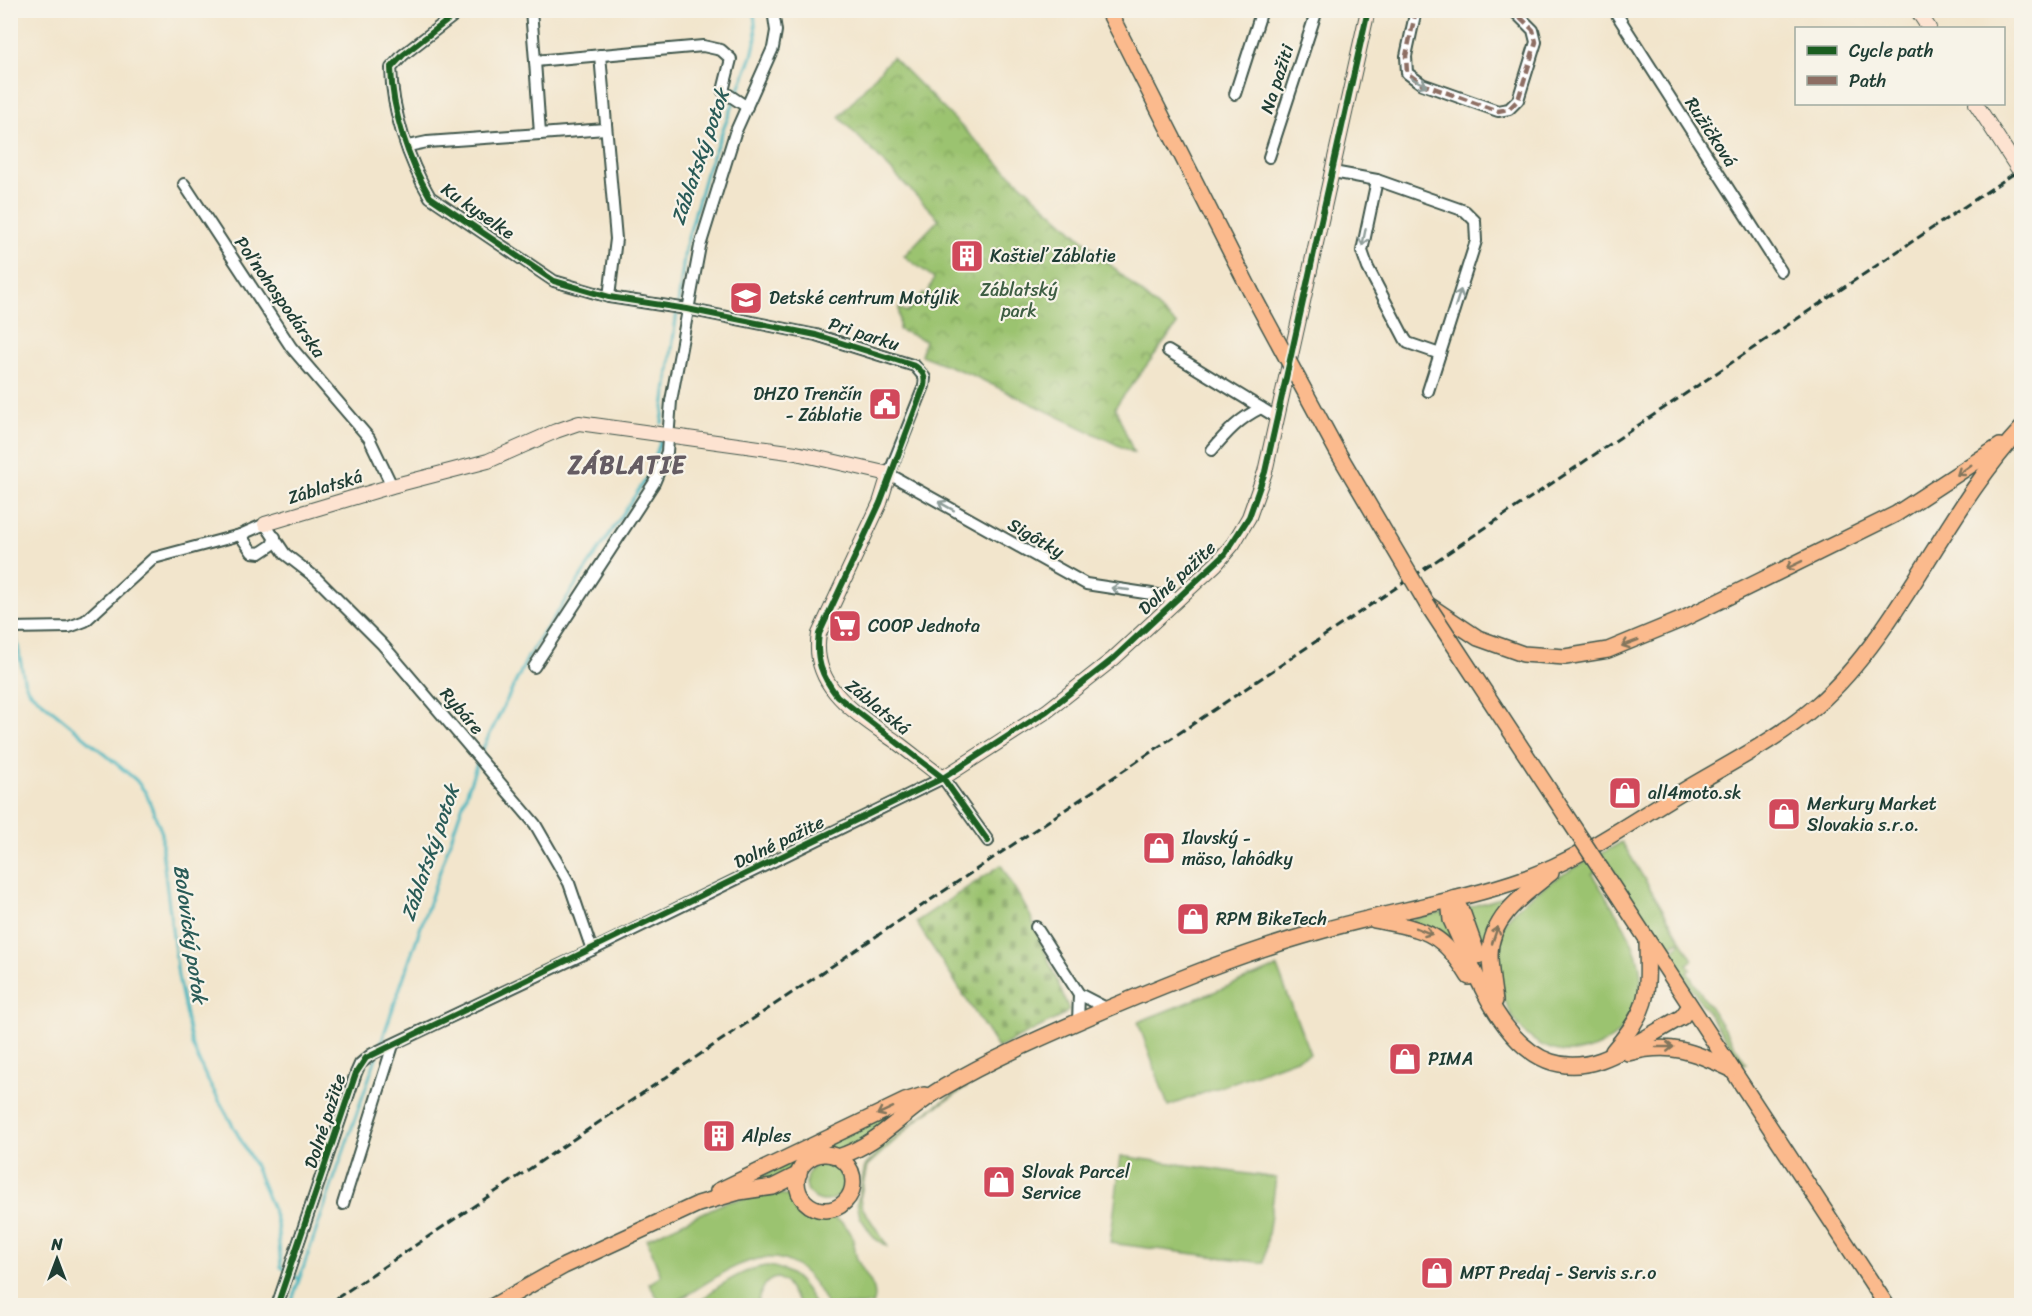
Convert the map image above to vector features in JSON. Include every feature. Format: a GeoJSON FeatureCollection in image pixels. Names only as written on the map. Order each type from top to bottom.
{"type":"FeatureCollection","features":[{"type":"Feature","properties":{"kind":"main road"},"geometry":{"type":"LineString","coordinates":[[1108,10],[1250,290],[1337,451],[1427,604],[1887,1305]]}},
{"type":"Feature","properties":{"kind":"main road"},"geometry":{"type":"LineString","coordinates":[[1427,604],[1478,638],[1500,648],[1544,657],[1587,655],[1608,650],[1683,619],[1896,514],[2018,436]]}},
{"type":"Feature","properties":{"kind":"main road"},"geometry":{"type":"LineString","coordinates":[[1496,1013],[1490,954],[1499,923],[1518,900],[1568,860],[1786,729],[1816,706],[1860,658],[1961,507],[2018,436]]}},
{"type":"Feature","properties":{"kind":"main road"},"geometry":{"type":"LineString","coordinates":[[493,1305],[564,1266],[698,1204],[733,1183],[883,1112],[939,1090],[1108,1009],[1227,961],[1317,932],[1506,884],[1568,860]]}},
{"type":"Feature","properties":{"kind":"main road"},"geometry":{"type":"LineString","coordinates":[[1454,899],[1450,909],[1451,920],[1496,1013]]}},
{"type":"Feature","properties":{"kind":"main road"},"geometry":{"type":"LineString","coordinates":[[1367,919],[1413,927],[1430,933],[1453,952],[1477,990],[1517,1042],[1542,1057],[1558,1062],[1580,1064],[1644,1048],[1672,1047],[1698,1054],[1731,1070]]}},
{"type":"Feature","properties":{"kind":"main road"},"geometry":{"type":"LineString","coordinates":[[1607,1058],[1633,1027],[1646,1002],[1647,941]]}},
{"type":"Feature","properties":{"kind":"main road"},"geometry":{"type":"LineString","coordinates":[[1607,1058],[1676,1007],[1690,1006]]}},
{"type":"Feature","properties":{"kind":"main road"},"geometry":{"type":"LineString","coordinates":[[838,1157],[867,1146],[939,1090]]}},
{"type":"Feature","properties":{"kind":"main road"},"geometry":{"type":"LineString","coordinates":[[773,1187],[801,1196],[816,1208],[834,1208],[849,1195],[852,1177],[867,1146]]}},
{"type":"Feature","properties":{"kind":"main road"},"geometry":{"type":"LineString","coordinates":[[801,1196],[797,1183],[799,1174],[803,1165],[814,1156],[824,1154],[838,1157],[847,1165],[852,1177]]}},
{"type":"Feature","properties":{"kind":"main road"},"geometry":{"type":"LineString","coordinates":[[698,1204],[739,1192],[773,1187],[799,1174]]}},
{"type":"Feature","properties":{"kind":"street","name":"Ku kyselke"},"geometry":{"type":"LineString","coordinates":[[461,10],[403,55],[391,68],[392,93],[408,146],[419,178],[430,197],[554,281],[609,297],[687,309]]}},
{"type":"Feature","properties":{"kind":"street"},"geometry":{"type":"LineString","coordinates":[[531,10],[540,134]]}},
{"type":"Feature","properties":{"kind":"street"},"geometry":{"type":"LineString","coordinates":[[534,668],[654,483],[667,452],[671,401],[700,246],[744,106],[773,48],[776,31],[772,10]]}},
{"type":"Feature","properties":{"kind":"street","name":"Na pažiti"},"geometry":{"type":"LineString","coordinates":[[1235,94],[1262,10]]}},
{"type":"Feature","properties":{"kind":"street","name":"Na pažiti"},"geometry":{"type":"LineString","coordinates":[[1269,158],[1317,10]]}},
{"type":"Feature","properties":{"kind":"street","name":"Dolné pažite"},"geometry":{"type":"LineString","coordinates":[[277,1305],[290,1273],[356,1073],[360,1064],[372,1054],[592,950],[943,778],[1047,711],[1113,659],[1225,554],[1245,523],[1260,487],[1368,10]]}},
{"type":"Feature","properties":{"kind":"street"},"geometry":{"type":"LineString","coordinates":[[1416,10],[1406,56],[1407,73],[1422,84],[1498,111],[1509,109],[1518,100],[1536,42],[1533,30],[1512,10]]}},
{"type":"Feature","properties":{"kind":"street","name":"Ružičková"},"geometry":{"type":"LineString","coordinates":[[1614,10],[1781,272]]}},
{"type":"Feature","properties":{"kind":"street"},"geometry":{"type":"LineString","coordinates":[[1917,10],[1928,27]]}},
{"type":"Feature","properties":{"kind":"street"},"geometry":{"type":"LineString","coordinates":[[535,61],[703,46],[721,50],[731,58],[723,91],[744,106]]}},
{"type":"Feature","properties":{"kind":"street"},"geometry":{"type":"LineString","coordinates":[[600,55],[616,239],[609,297]]}},
{"type":"Feature","properties":{"kind":"street"},"geometry":{"type":"LineString","coordinates":[[1977,105],[2022,175]]}},
{"type":"Feature","properties":{"kind":"street"},"geometry":{"type":"LineString","coordinates":[[408,146],[605,129]]}},
{"type":"Feature","properties":{"kind":"street"},"geometry":{"type":"LineString","coordinates":[[1333,172],[1377,180],[1465,211],[1475,221],[1476,241],[1428,391]]}},
{"type":"Feature","properties":{"kind":"street"},"geometry":{"type":"LineString","coordinates":[[1377,180],[1362,244],[1365,261],[1405,339],[1412,344],[1440,354]]}},
{"type":"Feature","properties":{"kind":"street","name":"Poľnohospodárska"},"geometry":{"type":"LineString","coordinates":[[184,184],[291,347],[369,438],[392,486]]}},
{"type":"Feature","properties":{"kind":"street","name":"Pri parku"},"geometry":{"type":"LineString","coordinates":[[687,309],[816,335],[915,366],[922,371],[925,378],[924,386],[889,474]]}},
{"type":"Feature","properties":{"kind":"street"},"geometry":{"type":"LineString","coordinates":[[1168,351],[1276,417]]}},
{"type":"Feature","properties":{"kind":"street"},"geometry":{"type":"LineString","coordinates":[[1212,450],[1229,429],[1247,415],[1261,408]]}},
{"type":"Feature","properties":{"kind":"street","name":"Záblatská"},"geometry":{"type":"LineString","coordinates":[[13,628],[69,627],[85,621],[154,558],[240,535],[265,524],[392,486],[488,461],[556,430],[579,423],[669,433],[796,453],[889,474],[880,502],[819,634],[816,650],[818,663],[825,679],[837,696],[943,778],[988,841]]}},
{"type":"Feature","properties":{"kind":"street","name":"Sigôtky"},"geometry":{"type":"LineString","coordinates":[[889,474],[1086,584],[1178,598]]}},
{"type":"Feature","properties":{"kind":"street","name":"Rybáre"},"geometry":{"type":"LineString","coordinates":[[265,524],[285,554],[316,578],[382,644],[535,824],[555,855],[569,883],[592,950]]}},
{"type":"Feature","properties":{"kind":"street"},"geometry":{"type":"LineString","coordinates":[[240,535],[252,552],[260,553],[272,545],[275,537]]}},
{"type":"Feature","properties":{"kind":"street"},"geometry":{"type":"LineString","coordinates":[[1036,927],[1079,994],[1108,1009]]}},
{"type":"Feature","properties":{"kind":"street"},"geometry":{"type":"LineString","coordinates":[[1078,1022],[1079,994]]}},
{"type":"Feature","properties":{"kind":"street"},"geometry":{"type":"LineString","coordinates":[[343,1204],[389,1046]]}},
{"type":"Feature","properties":{"kind":"green space","name":"Záblatský park"},"geometry":{"type":"Polygon","coordinates":[[[892,57],[998,163],[1177,325],[1115,407],[1134,453],[972,375],[921,355],[925,340],[899,330],[899,308],[907,312],[923,294],[927,295],[934,278],[904,256],[939,219],[839,117],[892,57]]]}},
{"type":"Feature","properties":{"kind":"green space"},"geometry":{"type":"Polygon","coordinates":[[[1622,842],[1693,960],[1687,964],[1691,969],[1687,972],[1746,1063],[1743,1065],[1668,953],[1680,944],[1679,941],[1663,951],[1609,863],[1592,874],[1629,936],[1639,963],[1641,976],[1639,998],[1631,1017],[1618,1033],[1602,1044],[1583,1051],[1564,1052],[1544,1046],[1525,1033],[1512,1016],[1503,996],[1496,965],[1496,948],[1504,924],[1520,905],[1547,884],[1622,842]]]}},
{"type":"Feature","properties":{"kind":"green space"},"geometry":{"type":"Polygon","coordinates":[[[1001,865],[1030,915],[1069,1010],[1062,1016],[998,1048],[916,922],[1001,865]]]}},
{"type":"Feature","properties":{"kind":"green space"},"geometry":{"type":"Polygon","coordinates":[[[1510,895],[1492,919],[1483,950],[1466,908],[1510,895]]]}},
{"type":"Feature","properties":{"kind":"green space"},"geometry":{"type":"Polygon","coordinates":[[[1442,912],[1462,954],[1409,920],[1442,912]]]}},
{"type":"Feature","properties":{"kind":"green space"},"geometry":{"type":"Polygon","coordinates":[[[1277,967],[1310,1054],[1168,1106],[1138,1022],[1277,967]]]}},
{"type":"Feature","properties":{"kind":"green space"},"geometry":{"type":"Polygon","coordinates":[[[1103,1019],[972,1082],[967,1085],[968,1082],[1103,1019]]]}},
{"type":"Feature","properties":{"kind":"green space"},"geometry":{"type":"Polygon","coordinates":[[[967,1085],[966,1088],[923,1115],[925,1113],[967,1085]]]}},
{"type":"Feature","properties":{"kind":"green space"},"geometry":{"type":"Polygon","coordinates":[[[903,1107],[866,1140],[838,1152],[816,1151],[805,1157],[795,1170],[781,1179],[743,1185],[903,1107]]]}},
{"type":"Feature","properties":{"kind":"green space"},"geometry":{"type":"Polygon","coordinates":[[[923,1115],[867,1166],[860,1199],[862,1207],[888,1247],[874,1238],[860,1217],[857,1203],[865,1166],[881,1149],[923,1115]]]}},
{"type":"Feature","properties":{"kind":"green space"},"geometry":{"type":"Polygon","coordinates":[[[1121,1156],[1276,1178],[1264,1263],[1110,1243],[1121,1156]]]}},
{"type":"Feature","properties":{"kind":"green space"},"geometry":{"type":"Polygon","coordinates":[[[825,1163],[839,1168],[844,1182],[839,1196],[825,1201],[811,1196],[806,1182],[811,1168],[825,1163]]]}},
{"type":"Feature","properties":{"kind":"green space"},"geometry":{"type":"Polygon","coordinates":[[[773,1193],[791,1197],[810,1210],[837,1220],[846,1227],[852,1236],[857,1259],[873,1288],[875,1299],[873,1305],[827,1305],[811,1279],[793,1264],[774,1258],[755,1260],[735,1267],[671,1305],[662,1305],[649,1284],[661,1276],[647,1239],[726,1202],[773,1193]]]}},
{"type":"Feature","properties":{"kind":"green space"},"geometry":{"type":"Polygon","coordinates":[[[768,1266],[791,1274],[807,1291],[815,1305],[800,1305],[785,1282],[778,1278],[770,1280],[765,1286],[758,1299],[762,1305],[698,1305],[711,1292],[730,1280],[750,1270],[768,1266]]]}},
{"type":"Feature","properties":{"kind":"waterway","name":"Záblatský potok"},"geometry":{"type":"LineString","coordinates":[[678,305],[685,249],[706,173],[752,56],[756,38],[754,10]]}},
{"type":"Feature","properties":{"kind":"waterway","name":"Záblatský potok"},"geometry":{"type":"LineString","coordinates":[[662,423],[677,311]]}},
{"type":"Feature","properties":{"kind":"waterway","name":"Záblatský potok"},"geometry":{"type":"LineString","coordinates":[[480,754],[529,655],[648,476],[661,440]]}},
{"type":"Feature","properties":{"kind":"waterway","name":"Bolovický potok"},"geometry":{"type":"LineString","coordinates":[[15,630],[28,690],[136,780],[146,793],[162,833],[162,850],[178,976],[192,1045],[205,1075],[254,1164],[273,1210],[277,1223],[281,1267],[299,1279]]}},
{"type":"Feature","properties":{"kind":"waterway","name":"Záblatský potok"},"geometry":{"type":"LineString","coordinates":[[380,1046],[478,760]]}},
{"type":"Feature","properties":{"kind":"waterway","name":"Záblatský potok"},"geometry":{"type":"LineString","coordinates":[[290,1306],[377,1055]]}},
{"type":"Feature","properties":{"kind":"railway"},"geometry":{"type":"LineString","coordinates":[[325,1306],[2022,168]]}},
{"type":"Feature","properties":{"kind":"marked path"},"geometry":{"type":"LineString","coordinates":[[1416,10],[1406,56],[1407,73],[1422,84],[1498,111],[1509,109],[1518,100],[1536,42],[1533,30],[1513,10]]}},
{"type":"Feature","properties":{"kind":"cycle path"},"geometry":{"type":"LineString","coordinates":[[461,10],[403,55],[391,68],[394,101],[403,135],[408,151],[430,197],[554,281],[609,297],[687,309],[816,335],[915,366],[922,372],[925,380],[924,386],[880,503],[819,634],[819,660],[827,682],[837,696],[943,778],[988,841]]}},
{"type":"Feature","properties":{"kind":"cycle path"},"geometry":{"type":"LineString","coordinates":[[277,1306],[356,1073],[366,1058],[943,778],[1047,711],[1113,659],[1225,554],[1249,517],[1265,472],[1368,10]]}},
{"type":"Feature","properties":{"kind":"place","name":"Kaštieľ Záblatie"},"geometry":{"type":"Point","coordinates":[967,256]}},
{"type":"Feature","properties":{"kind":"place","name":"Detské centrum Motýlik"},"geometry":{"type":"Point","coordinates":[746,298]}},
{"type":"Feature","properties":{"kind":"place","name":"DHZO Trenčín - Záblatie"},"geometry":{"type":"Point","coordinates":[885,404]}},
{"type":"Feature","properties":{"kind":"place","name":"COOP Jednota"},"geometry":{"type":"Point","coordinates":[845,626]}},
{"type":"Feature","properties":{"kind":"place","name":"all4moto.sk"},"geometry":{"type":"Point","coordinates":[1625,793]}},
{"type":"Feature","properties":{"kind":"place","name":"Merkury Market Slovakia s.r.o."},"geometry":{"type":"Point","coordinates":[1784,814]}},
{"type":"Feature","properties":{"kind":"place","name":"Ilavský - mäso, lahôdky"},"geometry":{"type":"Point","coordinates":[1159,848]}},
{"type":"Feature","properties":{"kind":"place","name":"RPM BikeTech"},"geometry":{"type":"Point","coordinates":[1193,919]}},
{"type":"Feature","properties":{"kind":"place","name":"PIMA"},"geometry":{"type":"Point","coordinates":[1405,1059]}},
{"type":"Feature","properties":{"kind":"place","name":"Alples"},"geometry":{"type":"Point","coordinates":[719,1136]}},
{"type":"Feature","properties":{"kind":"place","name":"Slovak Parcel Service"},"geometry":{"type":"Point","coordinates":[999,1182]}},
{"type":"Feature","properties":{"kind":"place","name":"MPT Predaj - Servis s.r.o"},"geometry":{"type":"Point","coordinates":[1437,1273]}},
{"type":"Feature","properties":{"kind":"district","name":"ZÁBLATIE"},"geometry":{"type":"Point","coordinates":[627,465]}}]}
